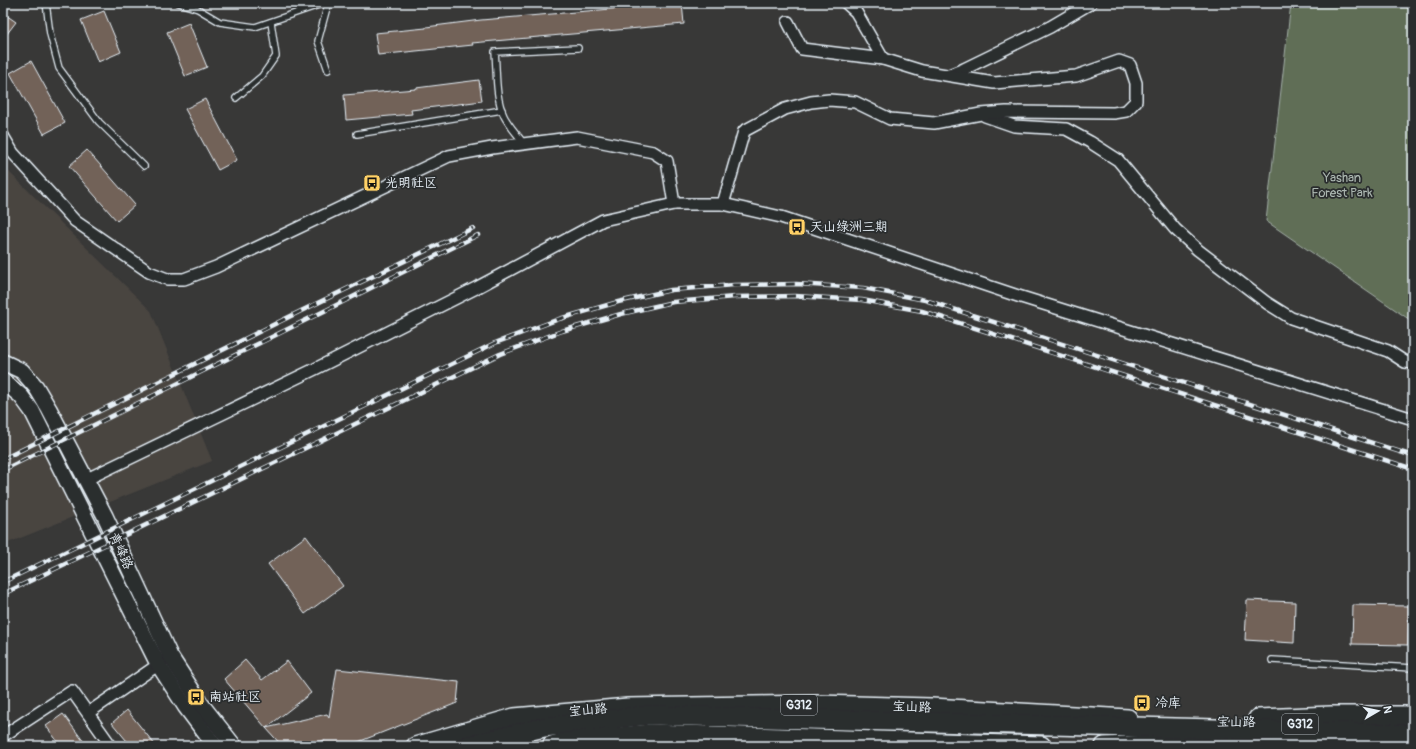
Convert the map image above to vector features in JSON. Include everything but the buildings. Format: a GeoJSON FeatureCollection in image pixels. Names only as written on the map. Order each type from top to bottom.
{"type":"FeatureCollection","features":[{"type":"Feature","properties":{"kind":"highway"},"geometry":{"type":"LineString","coordinates":[[466,746],[544,727],[649,716],[1413,734]]}},
{"type":"Feature","properties":{"kind":"highway"},"geometry":{"type":"LineString","coordinates":[[1187,722],[1331,716],[1413,716]]}},
{"type":"Feature","properties":{"kind":"highway"},"geometry":{"type":"LineString","coordinates":[[560,744],[650,734],[1041,746]]}},
{"type":"Feature","properties":{"kind":"main road","name":"青峰路"},"geometry":{"type":"LineString","coordinates":[[3,362],[22,372],[36,387],[49,409],[105,516],[164,660],[185,706],[215,746]]}},
{"type":"Feature","properties":{"kind":"main road","name":"青峰路"},"geometry":{"type":"LineString","coordinates":[[3,381],[21,396],[32,411],[164,660],[202,704],[234,746]]}},
{"type":"Feature","properties":{"kind":"main road","name":"宝山路"},"geometry":{"type":"LineString","coordinates":[[416,746],[514,717],[628,707],[817,704],[931,707],[1187,722],[1413,726]]}},
{"type":"Feature","properties":{"kind":"main road","name":"宝山路"},"geometry":{"type":"LineString","coordinates":[[1104,746],[1171,743],[1413,744]]}},
{"type":"Feature","properties":{"kind":"street"},"geometry":{"type":"LineString","coordinates":[[846,3],[856,12],[883,59]]}},
{"type":"Feature","properties":{"kind":"street"},"geometry":{"type":"LineString","coordinates":[[948,75],[964,69],[1050,27],[1091,3]]}},
{"type":"Feature","properties":{"kind":"street"},"geometry":{"type":"LineString","coordinates":[[723,204],[744,132],[785,109],[811,102],[829,100],[855,102],[890,119],[934,123],[981,114],[1006,112],[1114,113],[1126,111],[1136,101],[1136,83],[1130,65],[1119,61],[1076,76],[994,83],[922,71],[883,59],[802,49],[788,22]]}},
{"type":"Feature","properties":{"kind":"street"},"geometry":{"type":"LineString","coordinates":[[981,114],[1014,126],[1066,129],[1090,142],[1118,160],[1175,229],[1198,250],[1268,303],[1291,318],[1388,351],[1405,362],[1413,363]]}},
{"type":"Feature","properties":{"kind":"street"},"geometry":{"type":"LineString","coordinates":[[3,136],[13,153],[75,221],[149,272],[167,279],[184,279],[216,267],[449,156],[492,148],[577,137],[653,152],[667,161],[674,204]]}},
{"type":"Feature","properties":{"kind":"street"},"geometry":{"type":"LineString","coordinates":[[85,480],[316,370],[476,288],[602,220],[674,204],[723,204],[781,216],[1018,296],[1413,419]]}},
{"type":"Feature","properties":{"kind":"street"},"geometry":{"type":"LineString","coordinates":[[88,713],[164,660]]}},
{"type":"Feature","properties":{"kind":"street"},"geometry":{"type":"LineString","coordinates":[[3,736],[72,691],[111,746]]}},
{"type":"Feature","properties":{"kind":"lane"},"geometry":{"type":"LineString","coordinates":[[46,3],[50,34],[59,68],[100,122],[144,166]]}},
{"type":"Feature","properties":{"kind":"lane"},"geometry":{"type":"LineString","coordinates":[[182,4],[198,9],[220,22],[255,27],[319,5],[348,3]]}},
{"type":"Feature","properties":{"kind":"lane"},"geometry":{"type":"LineString","coordinates":[[328,4],[318,41],[328,70]]}},
{"type":"Feature","properties":{"kind":"lane"},"geometry":{"type":"LineString","coordinates":[[236,98],[262,76],[276,56],[271,22]]}},
{"type":"Feature","properties":{"kind":"lane"},"geometry":{"type":"LineString","coordinates":[[524,144],[504,116],[502,110],[498,97],[495,52],[578,48]]}},
{"type":"Feature","properties":{"kind":"lane"},"geometry":{"type":"LineString","coordinates":[[357,134],[502,110]]}},
{"type":"Feature","properties":{"kind":"lane"},"geometry":{"type":"LineString","coordinates":[[1272,660],[1413,668]]}},
{"type":"Feature","properties":{"kind":"shaded area"},"geometry":{"type":"Polygon","coordinates":[[[3,166],[151,311],[212,461],[3,545],[3,166]]]}},
{"type":"Feature","properties":{"kind":"green space","name":"Yashan Forest Park"},"geometry":{"type":"Polygon","coordinates":[[[1291,3],[1413,3],[1413,322],[1266,221],[1291,3]]]}},
{"type":"Feature","properties":{"kind":"railway"},"geometry":{"type":"LineString","coordinates":[[3,459],[301,311],[473,228]]}},
{"type":"Feature","properties":{"kind":"railway"},"geometry":{"type":"LineString","coordinates":[[3,470],[478,235]]}},
{"type":"Feature","properties":{"kind":"railway"},"geometry":{"type":"LineString","coordinates":[[3,582],[495,343],[559,319],[618,302],[671,290],[734,285],[796,284],[863,288],[925,300],[1413,456]]}},
{"type":"Feature","properties":{"kind":"railway"},"geometry":{"type":"LineString","coordinates":[[3,594],[500,354],[562,331],[621,314],[673,302],[735,297],[795,296],[862,300],[922,311],[1413,469]]}},
{"type":"Feature","properties":{"kind":"place","name":"光明社区"},"geometry":{"type":"Point","coordinates":[372,183]}},
{"type":"Feature","properties":{"kind":"place","name":"天山绿洲三期"},"geometry":{"type":"Point","coordinates":[797,227]}},
{"type":"Feature","properties":{"kind":"place","name":"南站社区"},"geometry":{"type":"Point","coordinates":[196,697]}},
{"type":"Feature","properties":{"kind":"place","name":"冷库"},"geometry":{"type":"Point","coordinates":[1142,703]}}]}
